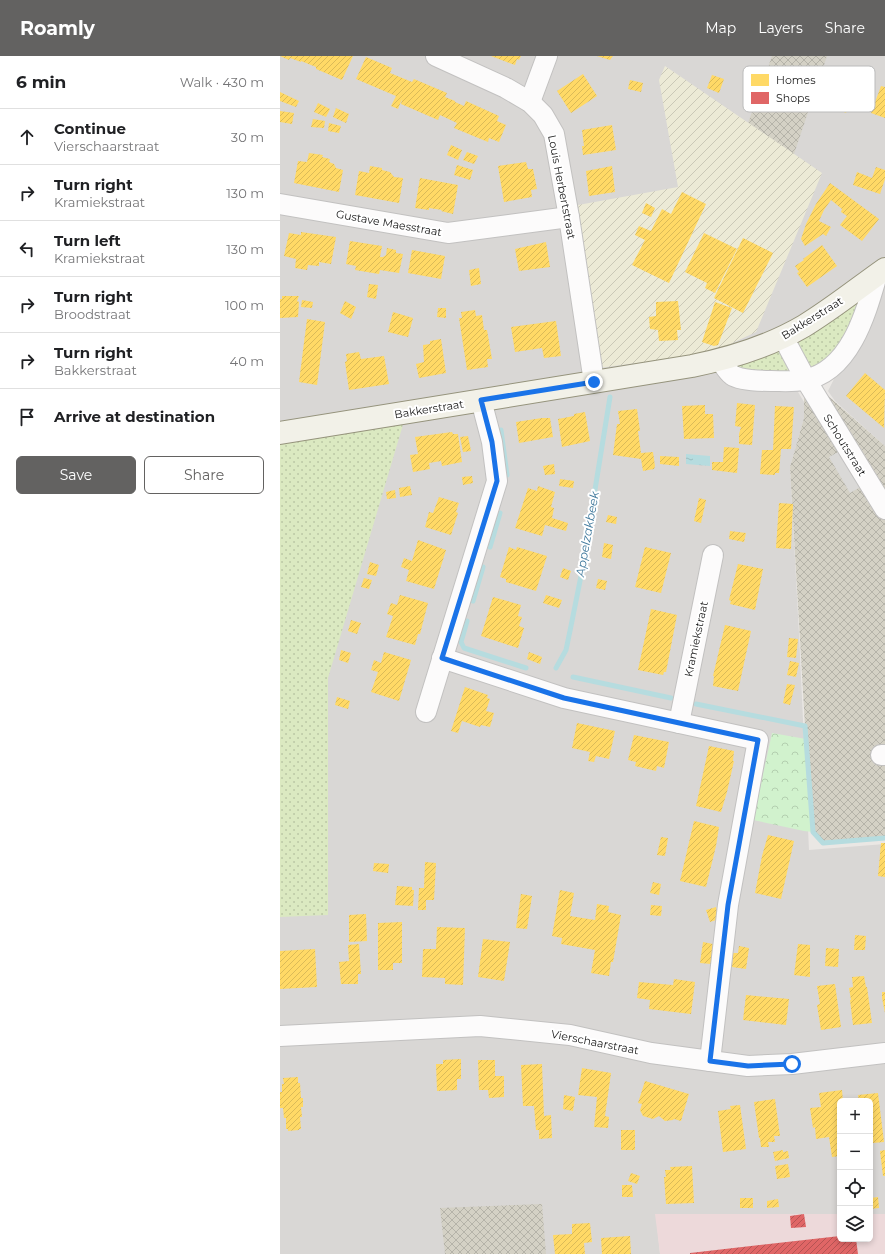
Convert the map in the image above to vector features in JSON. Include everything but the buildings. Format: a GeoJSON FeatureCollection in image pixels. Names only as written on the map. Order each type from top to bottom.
{"type":"FeatureCollection","features":[{"type":"Feature","properties":{"kind":"street","name":"Louis Herbertstraat"},"geometry":{"type":"LineString","coordinates":[[436,56],[506,88],[530,102],[543,115],[554,134],[569,217],[594,382]]}},
{"type":"Feature","properties":{"kind":"street"},"geometry":{"type":"LineString","coordinates":[[530,102],[547,56]]}},
{"type":"Feature","properties":{"kind":"street","name":"Gustave Maesstraat"},"geometry":{"type":"LineString","coordinates":[[280,204],[448,233],[569,217]]}},
{"type":"Feature","properties":{"kind":"street","name":"Bakkerstraat"},"geometry":{"type":"LineString","coordinates":[[720,360],[732,375],[736,377],[763,381],[793,382],[806,380],[827,371],[836,364],[846,352],[855,337],[881,272]]}},
{"type":"Feature","properties":{"kind":"street","name":"Bakkerstraat"},"geometry":{"type":"LineString","coordinates":[[280,433],[684,368],[720,360],[783,337],[824,313],[881,272]]}},
{"type":"Feature","properties":{"kind":"street","name":"Schoutstraat"},"geometry":{"type":"LineString","coordinates":[[783,337],[806,380],[885,509]]}},
{"type":"Feature","properties":{"kind":"street"},"geometry":{"type":"LineString","coordinates":[[426,712],[497,481],[492,442],[481,400]]}},
{"type":"Feature","properties":{"kind":"street","name":"Kramiekstraat"},"geometry":{"type":"LineString","coordinates":[[679,723],[713,555]]}},
{"type":"Feature","properties":{"kind":"street"},"geometry":{"type":"LineString","coordinates":[[442,658],[564,698],[758,740],[728,905],[710,1061]]}},
{"type":"Feature","properties":{"kind":"street","name":"Vierschaarstraat"},"geometry":{"type":"LineString","coordinates":[[280,1036],[480,1026],[570,1035],[651,1053],[748,1066],[885,1053]]}},
{"type":"Feature","properties":{"kind":"shaded area"},"geometry":{"type":"Polygon","coordinates":[[[280,56],[885,56],[885,446],[835,401],[828,391],[834,379],[798,392],[804,402],[804,418],[790,467],[809,850],[885,844],[885,1214],[873,1214],[873,1098],[837,1098],[837,1214],[656,1214],[660,1254],[280,1254],[280,56]]]}},
{"type":"Feature","properties":{"kind":"shaded area"},"geometry":{"type":"Polygon","coordinates":[[[772,56],[827,56],[824,66],[768,66],[772,56]]]}},
{"type":"Feature","properties":{"kind":"shaded area"},"geometry":{"type":"Polygon","coordinates":[[[665,66],[822,173],[756,332],[711,353],[599,368],[578,205],[678,187],[659,80],[665,66]]]}},
{"type":"Feature","properties":{"kind":"shaded area"},"geometry":{"type":"Polygon","coordinates":[[[752,112],[808,112],[794,154],[748,123],[752,112]]]}},
{"type":"Feature","properties":{"kind":"shaded area"},"geometry":{"type":"Polygon","coordinates":[[[804,393],[826,394],[885,446],[885,838],[823,843],[813,832],[805,726],[790,467],[804,418],[804,393]]]}},
{"type":"Feature","properties":{"kind":"shaded area"},"geometry":{"type":"Polygon","coordinates":[[[840,451],[862,486],[850,493],[829,457],[840,451]]]}},
{"type":"Feature","properties":{"kind":"shaded area"},"geometry":{"type":"Polygon","coordinates":[[[542,1204],[546,1254],[445,1254],[440,1208],[542,1204]]]}},
{"type":"Feature","properties":{"kind":"shaded area"},"geometry":{"type":"Polygon","coordinates":[[[655,1214],[837,1214],[837,1242],[873,1242],[873,1214],[885,1214],[885,1254],[660,1254],[655,1214]]]}},
{"type":"Feature","properties":{"kind":"green space"},"geometry":{"type":"Polygon","coordinates":[[[863,296],[847,343],[809,375],[797,347],[803,336],[863,296]]]}},
{"type":"Feature","properties":{"kind":"green space"},"geometry":{"type":"Polygon","coordinates":[[[776,350],[783,354],[796,377],[731,367],[776,350]]]}},
{"type":"Feature","properties":{"kind":"green space"},"geometry":{"type":"Polygon","coordinates":[[[403,423],[328,678],[328,915],[280,917],[280,441],[403,423]]]}},
{"type":"Feature","properties":{"kind":"green space"},"geometry":{"type":"Polygon","coordinates":[[[772,733],[806,739],[813,832],[753,820],[772,733]]]}},
{"type":"Feature","properties":{"kind":"water"},"geometry":{"type":"Polygon","coordinates":[[[686,454],[710,456],[710,466],[686,464],[686,454]]]}},
{"type":"Feature","properties":{"kind":"waterway","name":"Appelzakbeek"},"geometry":{"type":"LineString","coordinates":[[556,668],[566,650],[581,576],[610,397]]}},
{"type":"Feature","properties":{"kind":"waterway"},"geometry":{"type":"LineString","coordinates":[[501,430],[507,475]]}},
{"type":"Feature","properties":{"kind":"waterway"},"geometry":{"type":"LineString","coordinates":[[490,547],[500,513]]}},
{"type":"Feature","properties":{"kind":"waterway"},"geometry":{"type":"LineString","coordinates":[[473,601],[483,567]]}},
{"type":"Feature","properties":{"kind":"waterway"},"geometry":{"type":"LineString","coordinates":[[467,621],[461,642],[464,648],[526,668]]}},
{"type":"Feature","properties":{"kind":"waterway","name":"Appelzakbeek"},"geometry":{"type":"LineString","coordinates":[[573,677],[671,698]]}},
{"type":"Feature","properties":{"kind":"waterway"},"geometry":{"type":"LineString","coordinates":[[696,704],[805,726],[813,832],[823,843],[885,838]]}},
{"type":"Feature","properties":{"kind":"route"},"geometry":{"type":"LineString","coordinates":[[594,382],[481,400],[492,442],[497,481],[442,658],[564,698],[758,740],[728,905],[710,1061],[748,1066],[792,1064]]}}]}
